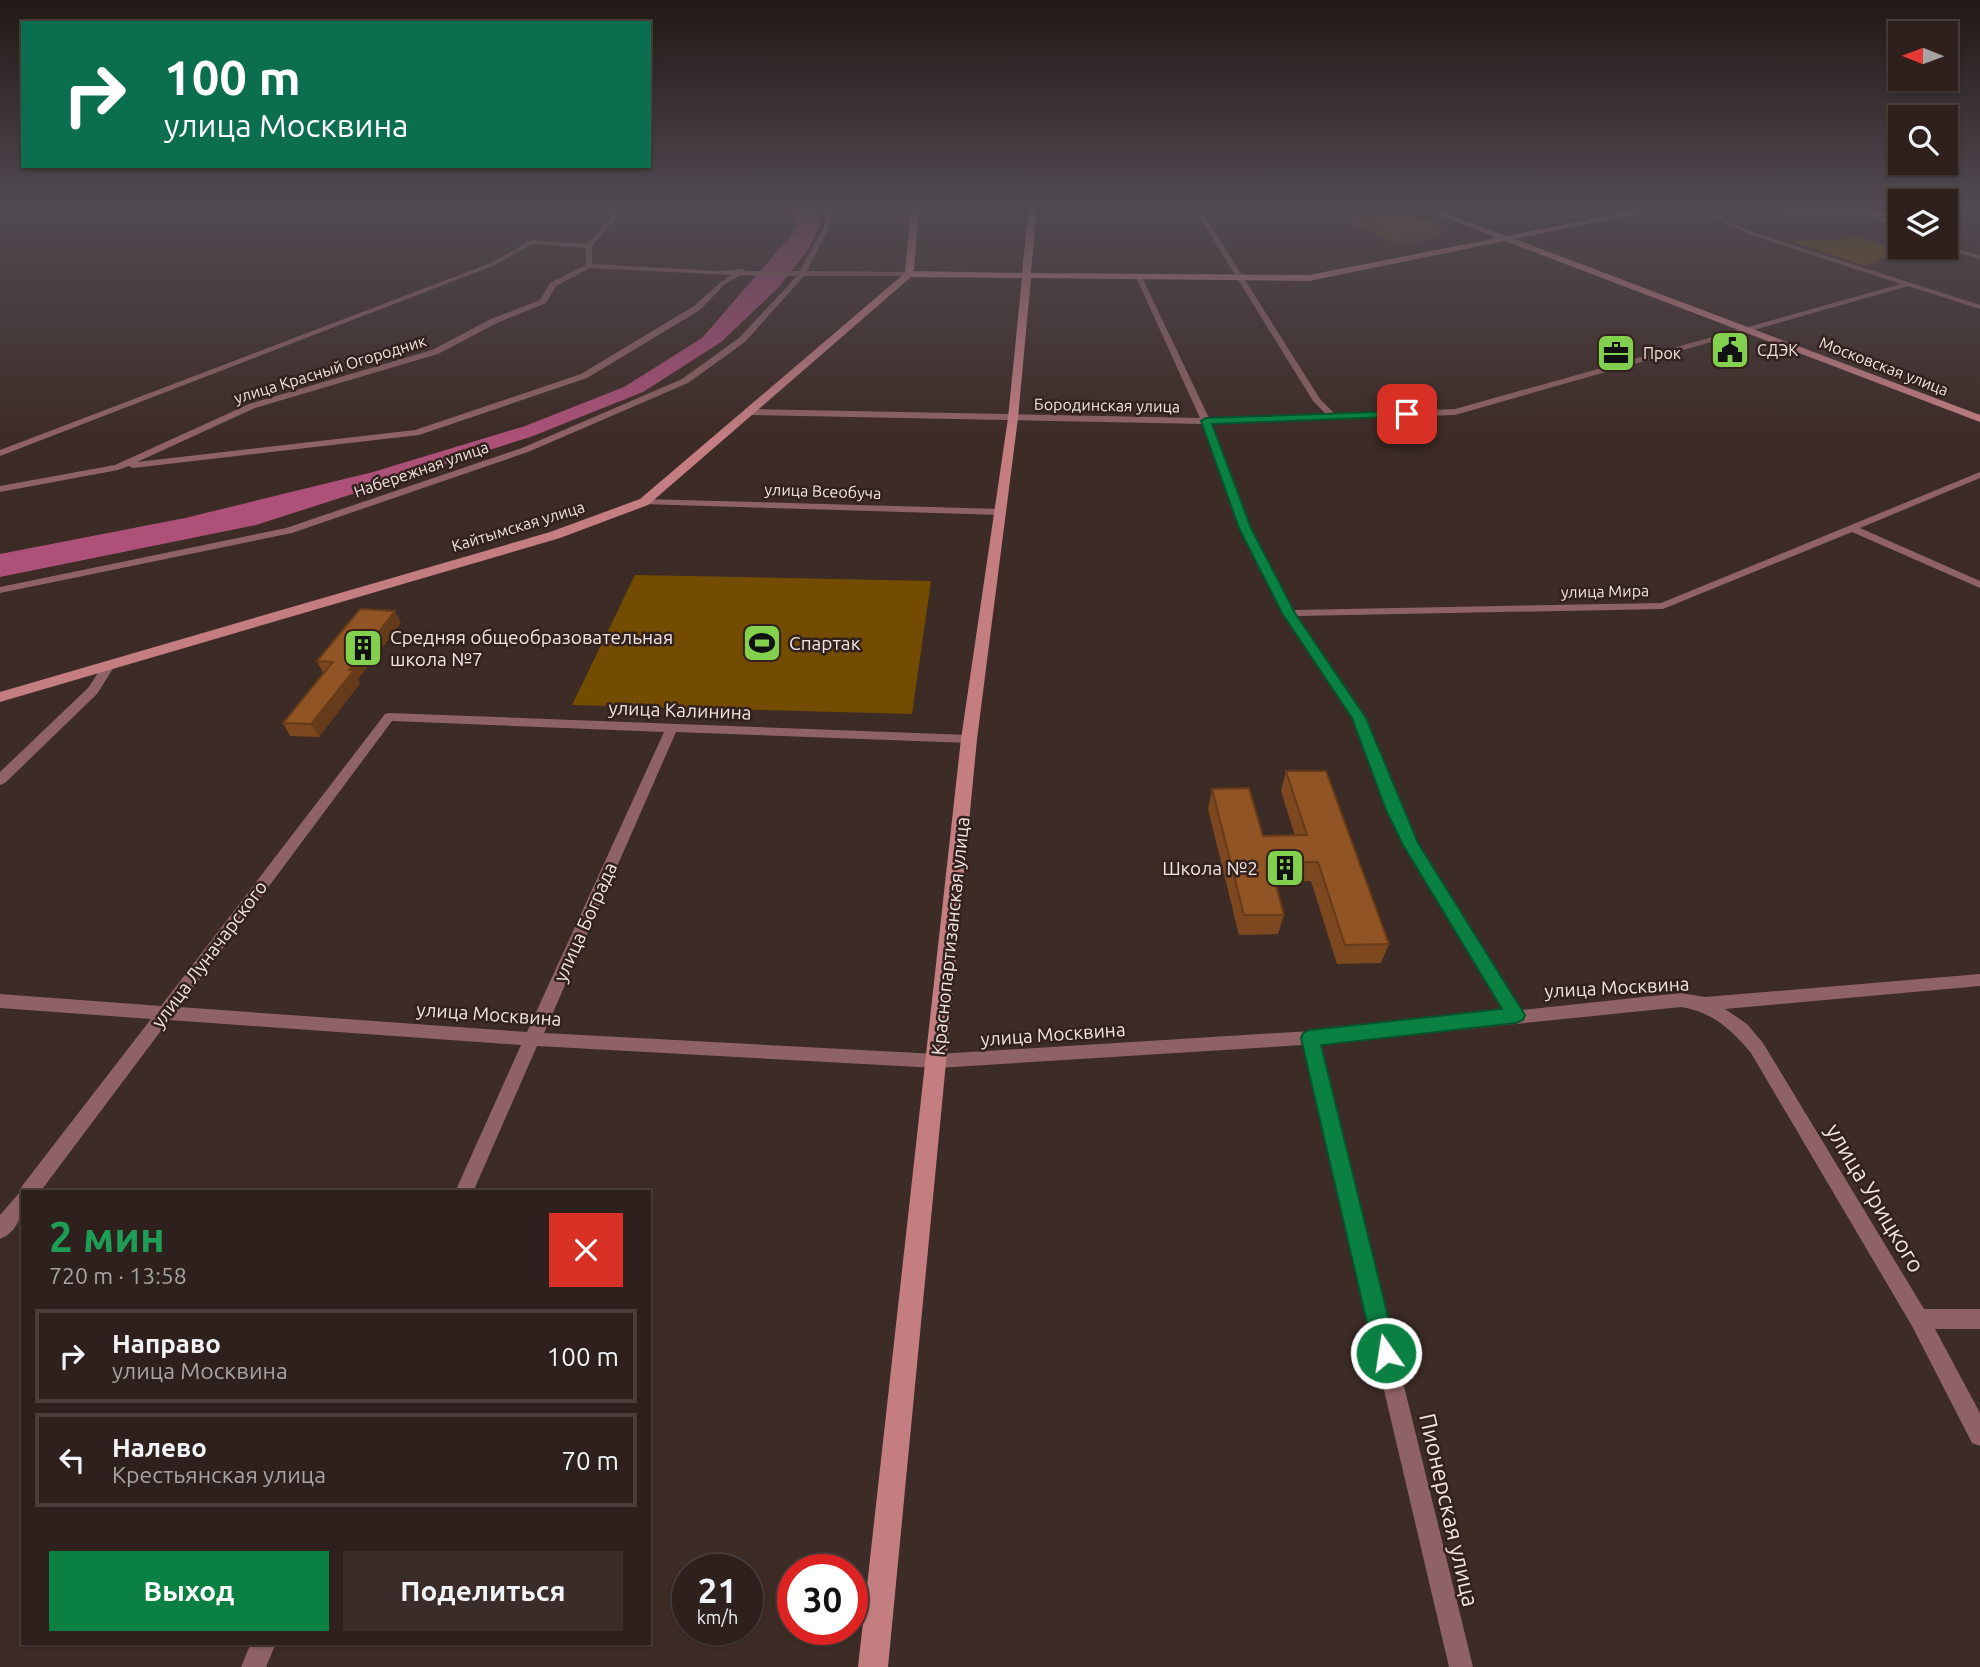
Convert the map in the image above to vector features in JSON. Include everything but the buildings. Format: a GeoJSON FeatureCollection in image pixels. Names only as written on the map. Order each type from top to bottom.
{"type":"FeatureCollection","features":[{"type":"Feature","properties":{"kind":"street"},"geometry":{"type":"LineString","coordinates":[[0,453],[440,285]]}},
{"type":"Feature","properties":{"kind":"street","name":"улица Красный Огородник"},"geometry":{"type":"LineString","coordinates":[[0,489],[118,467],[252,405],[435,352],[494,321],[543,301],[554,285]]}},
{"type":"Feature","properties":{"kind":"street"},"geometry":{"type":"LineString","coordinates":[[118,467],[416,433],[584,376],[685,316],[721,285]]}},
{"type":"Feature","properties":{"kind":"street","name":"Набережная улица"},"geometry":{"type":"LineString","coordinates":[[0,590],[288,530],[525,450],[685,381],[742,340],[792,285]]}},
{"type":"Feature","properties":{"kind":"street","name":"Кайтымская улица"},"geometry":{"type":"LineString","coordinates":[[0,697],[555,535],[644,502],[897,285]]}},
{"type":"Feature","properties":{"kind":"street","name":"Краснопартизанская улица"},"geometry":{"type":"LineString","coordinates":[[873,1667],[970,739],[1013,418],[1025,285]]}},
{"type":"Feature","properties":{"kind":"street"},"geometry":{"type":"LineString","coordinates":[[1143,285],[1206,421],[1245,528],[1289,613],[1359,718],[1394,810],[1411,845],[1516,1015]]}},
{"type":"Feature","properties":{"kind":"street"},"geometry":{"type":"LineString","coordinates":[[1246,285],[1317,401],[1335,418]]}},
{"type":"Feature","properties":{"kind":"street","name":"Московская улица"},"geometry":{"type":"LineString","coordinates":[[1628,285],[1980,419]]}},
{"type":"Feature","properties":{"kind":"street","name":"Бородинская улица"},"geometry":{"type":"LineString","coordinates":[[750,412],[1206,421],[1455,412],[1905,285]]}},
{"type":"Feature","properties":{"kind":"street"},"geometry":{"type":"LineString","coordinates":[[1910,285],[1980,307]]}},
{"type":"Feature","properties":{"kind":"street","name":"улица Мира"},"geometry":{"type":"LineString","coordinates":[[1289,613],[1663,606],[1980,475]]}},
{"type":"Feature","properties":{"kind":"street","name":"улица Всеобуча"},"geometry":{"type":"LineString","coordinates":[[644,502],[1001,512]]}},
{"type":"Feature","properties":{"kind":"street"},"geometry":{"type":"LineString","coordinates":[[1852,528],[1980,585]]}},
{"type":"Feature","properties":{"kind":"street"},"geometry":{"type":"LineString","coordinates":[[0,780],[93,691],[108,667]]}},
{"type":"Feature","properties":{"kind":"street","name":"улица Калинина"},"geometry":{"type":"LineString","coordinates":[[388,717],[970,739]]}},
{"type":"Feature","properties":{"kind":"street","name":"улица Луначарского"},"geometry":{"type":"LineString","coordinates":[[31,1190],[388,717]]}},
{"type":"Feature","properties":{"kind":"street","name":"улица Бограда"},"geometry":{"type":"LineString","coordinates":[[465,1190],[671,729]]}},
{"type":"Feature","properties":{"kind":"street","name":"улица Москвина"},"geometry":{"type":"LineString","coordinates":[[0,1001],[532,1039],[937,1061],[1310,1038],[1681,1000],[1705,1004],[1980,981]]}},
{"type":"Feature","properties":{"kind":"street","name":"улица Урицкого"},"geometry":{"type":"LineString","coordinates":[[1705,1004],[1741,1029],[1757,1048],[1919,1320],[1980,1435]]}},
{"type":"Feature","properties":{"kind":"street","name":"Пионерская улица"},"geometry":{"type":"LineString","coordinates":[[1310,1038],[1461,1667]]}},
{"type":"Feature","properties":{"kind":"street"},"geometry":{"type":"LineString","coordinates":[[0,1230],[21,1203]]}},
{"type":"Feature","properties":{"kind":"street"},"geometry":{"type":"LineString","coordinates":[[1919,1320],[1980,1320]]}},
{"type":"Feature","properties":{"kind":"street"},"geometry":{"type":"LineString","coordinates":[[253,1667],[263,1645]]}},
{"type":"Feature","properties":{"kind":"shaded area"},"geometry":{"type":"Polygon","coordinates":[[[748,285],[780,285],[721,342],[643,392],[533,436],[256,525],[0,577],[0,554],[185,518],[373,472],[525,426],[624,387],[702,338],[748,285]]]}},
{"type":"Feature","properties":{"kind":"shaded area","name":"Спартак"},"geometry":{"type":"Polygon","coordinates":[[[635,575],[931,581],[912,714],[572,705],[635,575]]]}},
{"type":"Feature","properties":{"kind":"place","name":"СДЭК"},"geometry":{"type":"Point","coordinates":[1730,350]}},
{"type":"Feature","properties":{"kind":"place","name":"Прок"},"geometry":{"type":"Point","coordinates":[1616,353]}},
{"type":"Feature","properties":{"kind":"place","name":"Спартак"},"geometry":{"type":"Point","coordinates":[762,643]}},
{"type":"Feature","properties":{"kind":"place","name":"Средняя общеобразовательная школа №7"},"geometry":{"type":"Point","coordinates":[363,648]}},
{"type":"Feature","properties":{"kind":"place","name":"Школа №2"},"geometry":{"type":"Point","coordinates":[1285,868]}},
{"type":"Feature","properties":{"kind":"route"},"geometry":{"type":"LineString","coordinates":[[1386,1353],[1310,1038],[1516,1015],[1411,845],[1394,810],[1359,718],[1289,613],[1245,528],[1206,421],[1407,414]]}}]}
